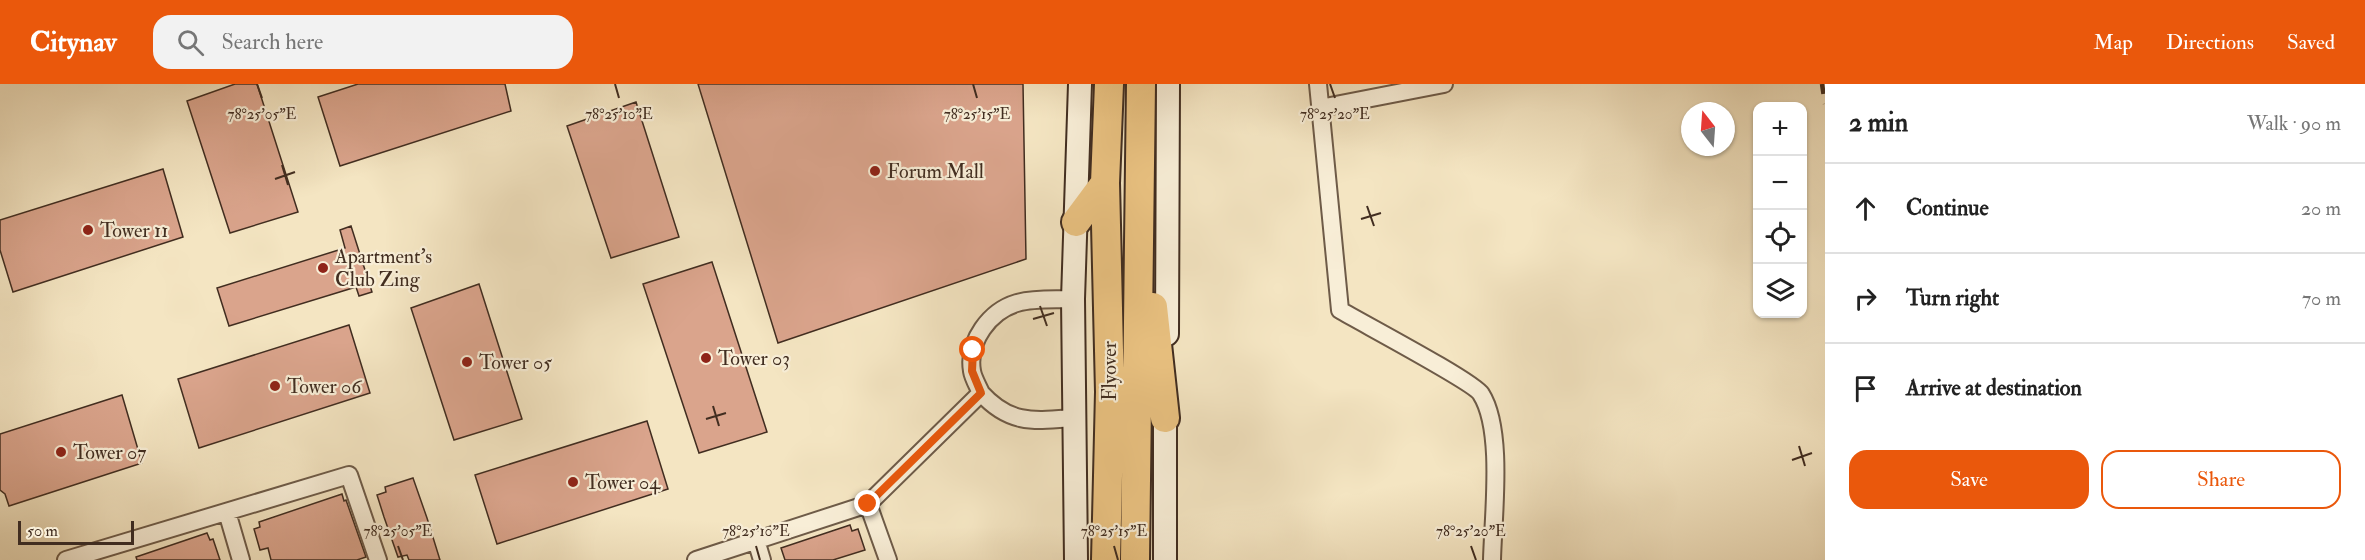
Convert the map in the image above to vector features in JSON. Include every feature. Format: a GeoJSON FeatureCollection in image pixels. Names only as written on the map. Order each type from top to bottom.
{"type":"FeatureCollection","features":[{"type":"Feature","properties":{"kind":"highway","name":"Flyover"},"geometry":{"type":"LineString","coordinates":[[1106,560],[1108,320],[1105,183],[1109,84]]}},
{"type":"Feature","properties":{"kind":"highway","name":"Flyover"},"geometry":{"type":"LineString","coordinates":[[1135,560],[1141,84]]}},
{"type":"Feature","properties":{"kind":"highway"},"geometry":{"type":"LineString","coordinates":[[1076,222],[1105,183]]}},
{"type":"Feature","properties":{"kind":"highway"},"geometry":{"type":"LineString","coordinates":[[1139,235],[1148,257],[1165,418]]}},
{"type":"Feature","properties":{"kind":"street"},"geometry":{"type":"LineString","coordinates":[[1076,560],[1073,299],[1080,84]]}},
{"type":"Feature","properties":{"kind":"street"},"geometry":{"type":"LineString","coordinates":[[1165,560],[1168,84]]}},
{"type":"Feature","properties":{"kind":"street"},"geometry":{"type":"LineString","coordinates":[[1318,84],[1340,310],[1480,391],[1492,416],[1494,440],[1492,560]]}},
{"type":"Feature","properties":{"kind":"street"},"geometry":{"type":"LineString","coordinates":[[1320,108],[1444,84]]}},
{"type":"Feature","properties":{"kind":"street"},"geometry":{"type":"LineString","coordinates":[[1073,299],[1031,300],[1015,303],[993,315],[981,332],[973,350],[972,371],[981,393],[999,410],[1021,420],[1074,418]]}},
{"type":"Feature","properties":{"kind":"street"},"geometry":{"type":"LineString","coordinates":[[696,560],[868,504],[981,393]]}},
{"type":"Feature","properties":{"kind":"street"},"geometry":{"type":"LineString","coordinates":[[66,560],[91,556],[349,475],[378,560]]}},
{"type":"Feature","properties":{"kind":"street"},"geometry":{"type":"LineString","coordinates":[[868,504],[888,560]]}},
{"type":"Feature","properties":{"kind":"street"},"geometry":{"type":"LineString","coordinates":[[227,512],[241,560]]}},
{"type":"Feature","properties":{"kind":"street"},"geometry":{"type":"LineString","coordinates":[[756,540],[762,560]]}},
{"type":"Feature","properties":{"kind":"building"},"geometry":{"type":"Polygon","coordinates":[[[235,84],[257,84],[298,212],[230,233],[187,101],[235,84]]]}},
{"type":"Feature","properties":{"kind":"building"},"geometry":{"type":"Polygon","coordinates":[[[358,84],[505,84],[511,111],[340,166],[318,97],[358,84]]]}},
{"type":"Feature","properties":{"kind":"building","name":"Forum Mall"},"geometry":{"type":"Polygon","coordinates":[[[698,84],[1023,84],[1026,259],[778,343],[698,84]]]}},
{"type":"Feature","properties":{"kind":"building"},"geometry":{"type":"Polygon","coordinates":[[[636,102],[679,237],[611,258],[567,126],[636,102]]]}},
{"type":"Feature","properties":{"kind":"building"},"geometry":{"type":"Polygon","coordinates":[[[163,169],[183,237],[13,292],[0,250],[0,220],[163,169]]]}},
{"type":"Feature","properties":{"kind":"building","name":"Apartment's Club Zing"},"geometry":{"type":"Polygon","coordinates":[[[351,226],[372,292],[359,296],[356,287],[229,326],[217,288],[345,248],[340,230],[351,226]]]}},
{"type":"Feature","properties":{"kind":"building"},"geometry":{"type":"Polygon","coordinates":[[[712,262],[767,432],[699,453],[643,284],[712,262]]]}},
{"type":"Feature","properties":{"kind":"building"},"geometry":{"type":"Polygon","coordinates":[[[479,284],[522,419],[454,440],[411,308],[479,284]]]}},
{"type":"Feature","properties":{"kind":"building"},"geometry":{"type":"Polygon","coordinates":[[[349,325],[370,393],[199,448],[178,379],[349,325]]]}},
{"type":"Feature","properties":{"kind":"building"},"geometry":{"type":"Polygon","coordinates":[[[122,395],[142,463],[9,506],[5,494],[0,490],[0,434],[122,395]]]}},
{"type":"Feature","properties":{"kind":"building"},"geometry":{"type":"Polygon","coordinates":[[[647,421],[668,489],[497,544],[475,475],[647,421]]]}},
{"type":"Feature","properties":{"kind":"building"},"geometry":{"type":"Polygon","coordinates":[[[413,478],[440,560],[409,560],[407,555],[398,557],[384,517],[377,495],[386,492],[385,487],[413,478]]]}},
{"type":"Feature","properties":{"kind":"building"},"geometry":{"type":"Polygon","coordinates":[[[342,494],[366,557],[357,560],[271,560],[268,548],[260,550],[254,529],[260,527],[259,522],[342,494]]]}},
{"type":"Feature","properties":{"kind":"building"},"geometry":{"type":"Polygon","coordinates":[[[850,525],[852,531],[858,529],[865,550],[833,560],[785,560],[781,548],[850,525]]]}},
{"type":"Feature","properties":{"kind":"building"},"geometry":{"type":"Polygon","coordinates":[[[207,533],[210,540],[213,539],[220,560],[137,560],[136,557],[207,533]]]}},
{"type":"Feature","properties":{"kind":"railway"},"geometry":{"type":"LineString","coordinates":[[1822,84],[1825,104]]}},
{"type":"Feature","properties":{"kind":"place","name":"Forum Mall"},"geometry":{"type":"Point","coordinates":[875,171]}},
{"type":"Feature","properties":{"kind":"place","name":"Tower 11"},"geometry":{"type":"Point","coordinates":[88,230]}},
{"type":"Feature","properties":{"kind":"place","name":"Apartment's Club Zing"},"geometry":{"type":"Point","coordinates":[323,268]}},
{"type":"Feature","properties":{"kind":"place","name":"Tower 03"},"geometry":{"type":"Point","coordinates":[706,358]}},
{"type":"Feature","properties":{"kind":"place","name":"Tower 05"},"geometry":{"type":"Point","coordinates":[467,362]}},
{"type":"Feature","properties":{"kind":"place","name":"Tower 06"},"geometry":{"type":"Point","coordinates":[275,386]}},
{"type":"Feature","properties":{"kind":"place","name":"Tower 07"},"geometry":{"type":"Point","coordinates":[61,452]}},
{"type":"Feature","properties":{"kind":"place","name":"Tower 04"},"geometry":{"type":"Point","coordinates":[573,482]}},
{"type":"Feature","properties":{"kind":"route"},"geometry":{"type":"LineString","coordinates":[[868,504],[960,410],[981,393],[972,371],[973,350]]}}]}
